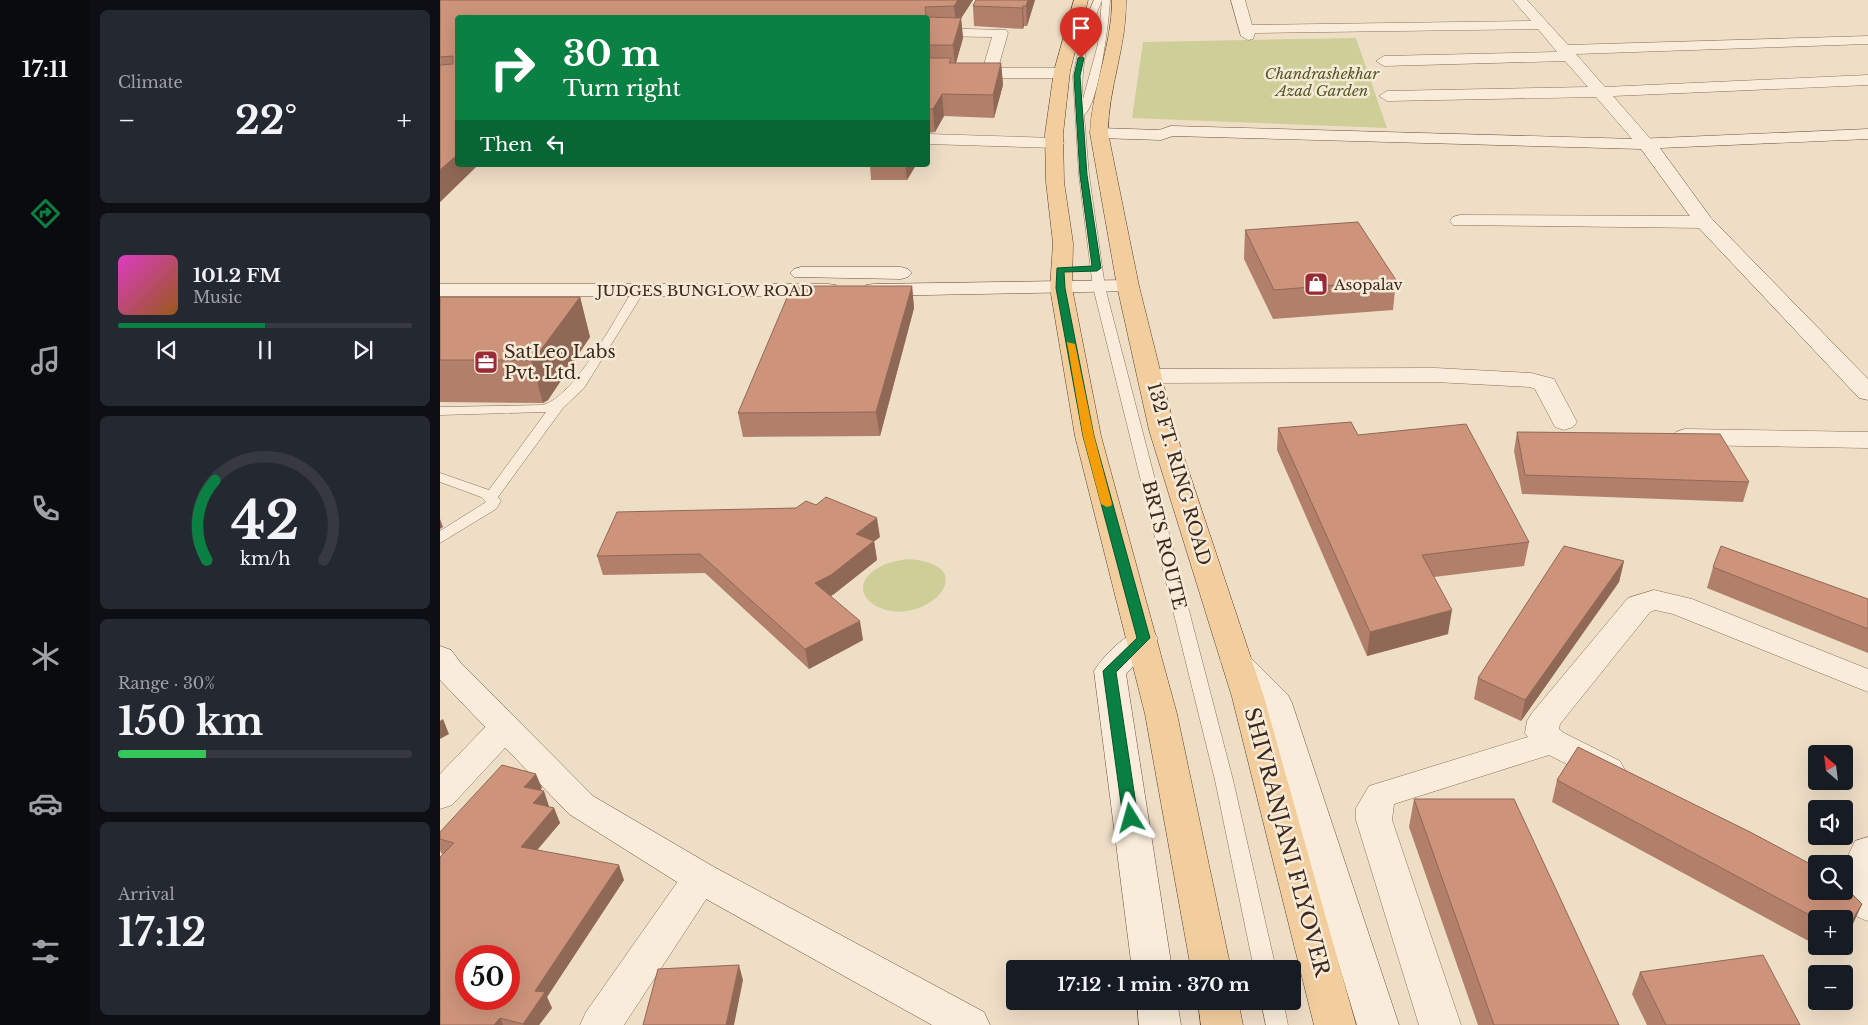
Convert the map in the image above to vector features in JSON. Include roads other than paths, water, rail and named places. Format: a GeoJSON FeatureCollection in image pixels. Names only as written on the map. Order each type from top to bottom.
{"type":"FeatureCollection","features":[{"type":"Feature","properties":{"kind":"main road"},"geometry":{"type":"LineString","coordinates":[[1081,0],[1074,20],[1056,110],[1055,182],[1063,243],[1060,279],[1088,436],[1143,638],[1161,714],[1209,960]]}},
{"type":"Feature","properties":{"kind":"main road","name":"132 FT. RING ROAD"},"geometry":{"type":"LineString","coordinates":[[1119,0],[1120,20],[1110,73],[1099,111],[1099,133],[1126,276],[1162,430],[1236,661]]}},
{"type":"Feature","properties":{"kind":"main road","name":"SHIVRANJANI FLYOVER"},"geometry":{"type":"LineString","coordinates":[[1236,661],[1248,696],[1335,1025]]}},
{"type":"Feature","properties":{"kind":"main road"},"geometry":{"type":"LineString","coordinates":[[1220,1010],[1222,1025]]}},
{"type":"Feature","properties":{"kind":"street"},"geometry":{"type":"LineString","coordinates":[[1238,0],[1247,33],[1542,25]]}},
{"type":"Feature","properties":{"kind":"street"},"geometry":{"type":"LineString","coordinates":[[1520,0],[1650,148],[1704,222],[1868,393]]}},
{"type":"Feature","properties":{"kind":"street"},"geometry":{"type":"LineString","coordinates":[[962,32],[971,16]]}},
{"type":"Feature","properties":{"kind":"street"},"geometry":{"type":"LineString","coordinates":[[930,32],[1001,33],[989,73]]}},
{"type":"Feature","properties":{"kind":"street"},"geometry":{"type":"LineString","coordinates":[[1384,61],[1868,40]]}},
{"type":"Feature","properties":{"kind":"street"},"geometry":{"type":"LineString","coordinates":[[930,73],[1062,73]]}},
{"type":"Feature","properties":{"kind":"street"},"geometry":{"type":"LineString","coordinates":[[1387,96],[1601,92],[1868,80]]}},
{"type":"Feature","properties":{"kind":"street"},"geometry":{"type":"LineString","coordinates":[[1099,133],[1161,135],[1169,139],[1248,143],[1496,151],[1868,143]]}},
{"type":"Feature","properties":{"kind":"street"},"geometry":{"type":"LineString","coordinates":[[1650,148],[1868,134]]}},
{"type":"Feature","properties":{"kind":"street"},"geometry":{"type":"LineString","coordinates":[[930,139],[1055,143]]}},
{"type":"Feature","properties":{"kind":"street"},"geometry":{"type":"LineString","coordinates":[[1460,220],[1704,222]]}},
{"type":"Feature","properties":{"kind":"street","name":"JUDGES BUNGLOW ROAD"},"geometry":{"type":"LineString","coordinates":[[440,276],[1060,279]]}},
{"type":"Feature","properties":{"kind":"street"},"geometry":{"type":"LineString","coordinates":[[1060,279],[1126,276]]}},
{"type":"Feature","properties":{"kind":"street","name":"JUDGES BUNGLOW ROAD"},"geometry":{"type":"LineString","coordinates":[[440,290],[639,290],[1060,279]]}},
{"type":"Feature","properties":{"kind":"street"},"geometry":{"type":"LineString","coordinates":[[1150,376],[1435,375],[1531,380],[1545,384],[1564,422]]}},
{"type":"Feature","properties":{"kind":"street"},"geometry":{"type":"LineString","coordinates":[[1672,437],[1868,440]]}},
{"type":"Feature","properties":{"kind":"street"},"geometry":{"type":"LineString","coordinates":[[1631,781],[1552,742],[1542,733],[1544,721],[1639,605],[1654,600],[1681,606],[1868,680]]}},
{"type":"Feature","properties":{"kind":"street"},"geometry":{"type":"LineString","coordinates":[[1143,638],[1110,671],[1151,960]]}},
{"type":"Feature","properties":{"kind":"street"},"geometry":{"type":"LineString","coordinates":[[440,657],[449,670],[581,805],[701,878],[969,1025]]}},
{"type":"Feature","properties":{"kind":"street"},"geometry":{"type":"LineString","coordinates":[[1236,661],[1276,703],[1378,1025]]}},
{"type":"Feature","properties":{"kind":"street"},"geometry":{"type":"LineString","coordinates":[[440,796],[505,728]]}},
{"type":"Feature","properties":{"kind":"street"},"geometry":{"type":"LineString","coordinates":[[1440,1025],[1374,820],[1374,808],[1381,795],[1552,742]]}},
{"type":"Feature","properties":{"kind":"street"},"geometry":{"type":"LineString","coordinates":[[1854,894],[1868,851]]}},
{"type":"Feature","properties":{"kind":"street"},"geometry":{"type":"LineString","coordinates":[[601,1025],[701,878]]}},
{"type":"Feature","properties":{"kind":"street"},"geometry":{"type":"LineString","coordinates":[[1158,1010],[1160,1025]]}},
{"type":"Feature","properties":{"kind":"lane","name":"BRTS ROUTE"},"geometry":{"type":"LineString","coordinates":[[1098,0],[1089,21],[1077,76],[1084,175],[1098,277],[1224,780],[1263,960]]}},
{"type":"Feature","properties":{"kind":"lane"},"geometry":{"type":"LineString","coordinates":[[1081,119],[1097,73],[1106,21],[1106,0]]}},
{"type":"Feature","properties":{"kind":"lane"},"geometry":{"type":"LineString","coordinates":[[440,538],[490,506],[494,501],[492,497],[558,405],[579,385],[639,290]]}},
{"type":"Feature","properties":{"kind":"lane"},"geometry":{"type":"LineString","coordinates":[[440,410],[543,409],[558,405]]}},
{"type":"Feature","properties":{"kind":"lane"},"geometry":{"type":"LineString","coordinates":[[440,477],[492,497]]}},
{"type":"Feature","properties":{"kind":"lane"},"geometry":{"type":"LineString","coordinates":[[1274,1010],[1277,1025]]}},
{"type":"Feature","properties":{"kind":"place","name":"Asopalav"},"geometry":{"type":"Point","coordinates":[1316,284]}},
{"type":"Feature","properties":{"kind":"place","name":"SatLeo Labs Pvt. Ltd."},"geometry":{"type":"Point","coordinates":[486,362]}},
{"type":"Feature","properties":{"kind":"park label","name":"Chandrashekhar Azad Garden"},"geometry":{"type":"Point","coordinates":[1322,82]}}]}
